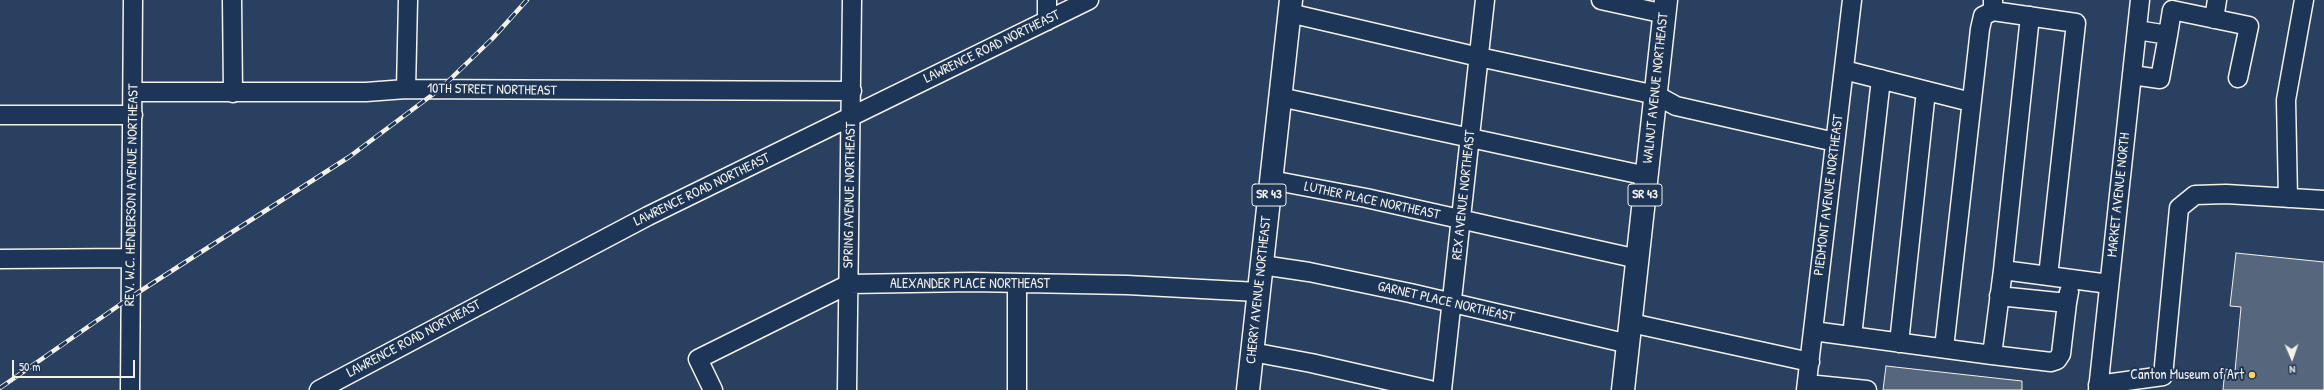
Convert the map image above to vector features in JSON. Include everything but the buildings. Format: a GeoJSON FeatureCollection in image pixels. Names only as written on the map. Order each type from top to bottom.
{"type":"FeatureCollection","features":[{"type":"Feature","properties":{"kind":"main road","name":"CHERRY AVENUE NORTHEAST"},"geometry":{"type":"LineString","coordinates":[[1248,390],[1290,7]]}},
{"type":"Feature","properties":{"kind":"main road","name":"WALNUT AVENUE NORTHEAST"},"geometry":{"type":"LineString","coordinates":[[1624,390],[1665,7]]}},
{"type":"Feature","properties":{"kind":"street","name":"REV. W.C. HENDERSON AVENUE NORTHEAST"},"geometry":{"type":"LineString","coordinates":[[130,390],[133,0]]}},
{"type":"Feature","properties":{"kind":"street"},"geometry":{"type":"LineString","coordinates":[[232,0],[233,93]]}},
{"type":"Feature","properties":{"kind":"street"},"geometry":{"type":"LineString","coordinates":[[406,89],[408,0]]}},
{"type":"Feature","properties":{"kind":"street","name":"SPRING AVENUE NORTHEAST"},"geometry":{"type":"LineString","coordinates":[[847,390],[852,0]]}},
{"type":"Feature","properties":{"kind":"street"},"geometry":{"type":"LineString","coordinates":[[1046,21],[1047,0]]}},
{"type":"Feature","properties":{"kind":"street","name":"LAWRENCE ROAD NORTHEAST"},"geometry":{"type":"LineString","coordinates":[[319,390],[544,270],[851,115],[1089,0]]}},
{"type":"Feature","properties":{"kind":"street","name":"REX AVENUE NORTHEAST"},"geometry":{"type":"LineString","coordinates":[[1442,390],[1485,0]]}},
{"type":"Feature","properties":{"kind":"street"},"geometry":{"type":"LineString","coordinates":[[1601,0],[1665,7]]}},
{"type":"Feature","properties":{"kind":"street","name":"PIEDMONT AVENUE NORTHEAST"},"geometry":{"type":"LineString","coordinates":[[1807,387],[1852,0]]}},
{"type":"Feature","properties":{"kind":"street","name":"MARKET AVENUE NORTH"},"geometry":{"type":"LineString","coordinates":[[2098,388],[2140,0]]}},
{"type":"Feature","properties":{"kind":"street"},"geometry":{"type":"LineString","coordinates":[[2214,19],[2218,0]]}},
{"type":"Feature","properties":{"kind":"street"},"geometry":{"type":"LineString","coordinates":[[2288,198],[2286,100],[2304,0]]}},
{"type":"Feature","properties":{"kind":"street"},"geometry":{"type":"LineString","coordinates":[[1944,348],[1980,30],[1983,16],[1993,5],[2030,16],[2076,23],[2048,276]]}},
{"type":"Feature","properties":{"kind":"street"},"geometry":{"type":"LineString","coordinates":[[1290,7],[1479,57],[1656,95],[1676,106],[1836,142]]}},
{"type":"Feature","properties":{"kind":"street"},"geometry":{"type":"LineString","coordinates":[[2132,75],[2160,79],[2172,10],[2249,26],[2238,78]]}},
{"type":"Feature","properties":{"kind":"street"},"geometry":{"type":"LineString","coordinates":[[1992,355],[2030,16]]}},
{"type":"Feature","properties":{"kind":"street"},"geometry":{"type":"LineString","coordinates":[[2136,30],[2168,36]]}},
{"type":"Feature","properties":{"kind":"street"},"geometry":{"type":"LineString","coordinates":[[1844,70],[1971,102]]}},
{"type":"Feature","properties":{"kind":"street"},"geometry":{"type":"LineString","coordinates":[[1852,336],[1881,79]]}},
{"type":"Feature","properties":{"kind":"street","name":"10TH STREET NORTHEAST"},"geometry":{"type":"LineString","coordinates":[[133,92],[366,92],[406,89],[852,91]]}},
{"type":"Feature","properties":{"kind":"street"},"geometry":{"type":"LineString","coordinates":[[1899,343],[1926,91]]}},
{"type":"Feature","properties":{"kind":"street"},"geometry":{"type":"LineString","coordinates":[[1280,96],[1647,176]]}},
{"type":"Feature","properties":{"kind":"street"},"geometry":{"type":"LineString","coordinates":[[0,116],[133,115]]}},
{"type":"Feature","properties":{"kind":"street","name":"LUTHER PLACE NORTHEAST"},"geometry":{"type":"LineString","coordinates":[[1271,180],[1638,259]]}},
{"type":"Feature","properties":{"kind":"street"},"geometry":{"type":"LineString","coordinates":[[2098,388],[2162,376],[2179,208],[2195,195],[2324,200]]}},
{"type":"Feature","properties":{"kind":"street"},"geometry":{"type":"LineString","coordinates":[[0,259],[131,258]]}},
{"type":"Feature","properties":{"kind":"street","name":"GARNET PLACE NORTHEAST"},"geometry":{"type":"LineString","coordinates":[[1262,265],[1309,272],[1452,303],[1810,362]]}},
{"type":"Feature","properties":{"kind":"street"},"geometry":{"type":"LineString","coordinates":[[2002,270],[2109,284]]}},
{"type":"Feature","properties":{"kind":"street"},"geometry":{"type":"LineString","coordinates":[[1813,331],[2051,362],[2057,360],[2061,354],[2071,279]]}},
{"type":"Feature","properties":{"kind":"street"},"geometry":{"type":"LineString","coordinates":[[1017,283],[1017,390]]}},
{"type":"Feature","properties":{"kind":"street","name":"ALEXANDER PLACE NORTHEAST"},"geometry":{"type":"LineString","coordinates":[[713,390],[698,359],[849,284],[1017,283],[1127,285],[1258,292]]}},
{"type":"Feature","properties":{"kind":"street"},"geometry":{"type":"LineString","coordinates":[[1999,296],[2067,303]]}},
{"type":"Feature","properties":{"kind":"street"},"geometry":{"type":"LineString","coordinates":[[1252,352],[1311,363],[1430,390]]}},
{"type":"Feature","properties":{"kind":"street"},"geometry":{"type":"LineString","coordinates":[[1807,387],[1867,390]]}},
{"type":"Feature","properties":{"kind":"railway"},"geometry":{"type":"LineString","coordinates":[[0,388],[131,297],[349,157],[440,89],[493,38],[527,0]]}},
{"type":"Feature","properties":{"kind":"place","name":"Canton Museum of Art"},"geometry":{"type":"Point","coordinates":[2252,375]}}]}
